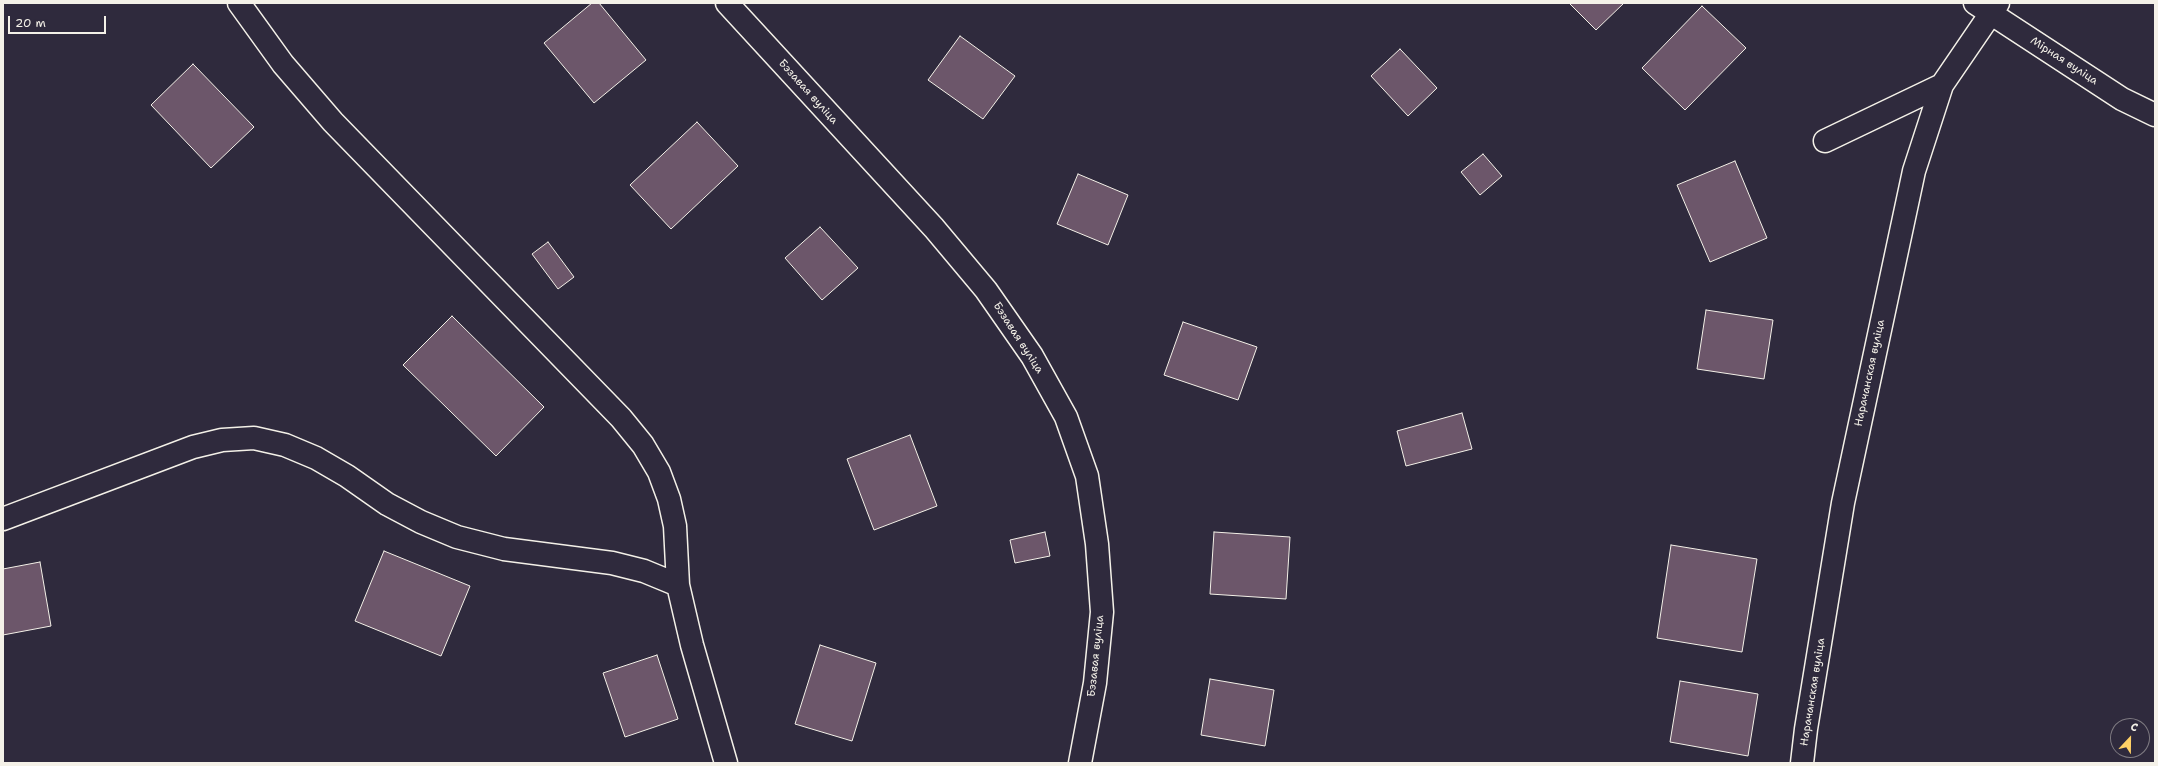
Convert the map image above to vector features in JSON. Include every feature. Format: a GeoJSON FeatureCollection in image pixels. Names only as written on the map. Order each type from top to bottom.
{"type":"FeatureCollection","features":[{"type":"Feature","properties":{"kind":"street"},"geometry":{"type":"LineString","coordinates":[[239,3],[283,64],[333,122],[621,418],[643,445],[659,472],[669,499],[675,526],[678,585],[692,645],[726,763]]}},
{"type":"Feature","properties":{"kind":"street","name":"Бэзавая вуліца"},"geometry":{"type":"LineString","coordinates":[[727,3],[934,228],[986,290],[1032,356],[1066,417],[1087,476],[1097,544],[1102,612],[1095,683],[1080,763]]}},
{"type":"Feature","properties":{"kind":"street","name":"Нарачанская вуліца"},"geometry":{"type":"LineString","coordinates":[[1802,763],[1806,729],[1843,503],[1914,171],[1942,85],[1988,7]]}},
{"type":"Feature","properties":{"kind":"street","name":"Мірная вуліца"},"geometry":{"type":"LineString","coordinates":[[1988,7],[2122,99],[2155,115]]}},
{"type":"Feature","properties":{"kind":"street"},"geometry":{"type":"LineString","coordinates":[[1825,141],[1942,85]]}},
{"type":"Feature","properties":{"kind":"street"},"geometry":{"type":"LineString","coordinates":[[3,519],[193,447],[222,440],[254,438],[285,445],[316,458],[347,476],[387,504],[421,522],[457,537],[504,548],[612,563],[644,571],[678,585]]}},
{"type":"Feature","properties":{"kind":"building"},"geometry":{"type":"Polygon","coordinates":[[[592,3],[599,3],[646,60],[594,103],[544,43],[592,3]]]}},
{"type":"Feature","properties":{"kind":"building"},"geometry":{"type":"Polygon","coordinates":[[[1569,3],[1624,3],[1596,30],[1569,3]]]}},
{"type":"Feature","properties":{"kind":"building"},"geometry":{"type":"Polygon","coordinates":[[[1702,6],[1746,48],[1685,110],[1642,68],[1702,6]]]}},
{"type":"Feature","properties":{"kind":"building"},"geometry":{"type":"Polygon","coordinates":[[[960,36],[1015,76],[983,119],[928,80],[960,36]]]}},
{"type":"Feature","properties":{"kind":"building"},"geometry":{"type":"Polygon","coordinates":[[[1400,49],[1437,88],[1408,116],[1371,76],[1400,49]]]}},
{"type":"Feature","properties":{"kind":"building"},"geometry":{"type":"Polygon","coordinates":[[[193,64],[254,127],[211,168],[151,105],[193,64]]]}},
{"type":"Feature","properties":{"kind":"building"},"geometry":{"type":"Polygon","coordinates":[[[697,122],[738,166],[671,229],[630,185],[697,122]]]}},
{"type":"Feature","properties":{"kind":"building"},"geometry":{"type":"Polygon","coordinates":[[[1483,154],[1502,176],[1480,195],[1461,172],[1483,154]]]}},
{"type":"Feature","properties":{"kind":"building"},"geometry":{"type":"Polygon","coordinates":[[[1735,161],[1767,238],[1710,262],[1677,185],[1735,161]]]}},
{"type":"Feature","properties":{"kind":"building"},"geometry":{"type":"Polygon","coordinates":[[[1078,174],[1128,195],[1108,245],[1057,224],[1078,174]]]}},
{"type":"Feature","properties":{"kind":"building"},"geometry":{"type":"Polygon","coordinates":[[[820,227],[858,268],[822,300],[785,258],[820,227]]]}},
{"type":"Feature","properties":{"kind":"building"},"geometry":{"type":"Polygon","coordinates":[[[548,242],[574,277],[558,289],[532,254],[548,242]]]}},
{"type":"Feature","properties":{"kind":"building"},"geometry":{"type":"Polygon","coordinates":[[[1706,310],[1773,320],[1764,379],[1697,369],[1706,310]]]}},
{"type":"Feature","properties":{"kind":"building"},"geometry":{"type":"Polygon","coordinates":[[[452,316],[544,407],[496,456],[403,365],[452,316]]]}},
{"type":"Feature","properties":{"kind":"building"},"geometry":{"type":"Polygon","coordinates":[[[1183,322],[1257,347],[1238,400],[1164,375],[1183,322]]]}},
{"type":"Feature","properties":{"kind":"building"},"geometry":{"type":"Polygon","coordinates":[[[1462,413],[1472,449],[1406,466],[1397,431],[1462,413]]]}},
{"type":"Feature","properties":{"kind":"building"},"geometry":{"type":"Polygon","coordinates":[[[910,435],[937,506],[874,530],[847,459],[910,435]]]}},
{"type":"Feature","properties":{"kind":"building"},"geometry":{"type":"Polygon","coordinates":[[[1045,532],[1050,556],[1015,563],[1010,540],[1045,532]]]}},
{"type":"Feature","properties":{"kind":"building"},"geometry":{"type":"Polygon","coordinates":[[[1214,532],[1290,537],[1286,599],[1210,594],[1214,532]]]}},
{"type":"Feature","properties":{"kind":"building"},"geometry":{"type":"Polygon","coordinates":[[[1671,545],[1757,559],[1742,652],[1657,638],[1671,545]]]}},
{"type":"Feature","properties":{"kind":"building"},"geometry":{"type":"Polygon","coordinates":[[[384,551],[470,586],[441,656],[355,621],[384,551]]]}},
{"type":"Feature","properties":{"kind":"building"},"geometry":{"type":"Polygon","coordinates":[[[40,562],[51,626],[3,635],[3,569],[40,562]]]}},
{"type":"Feature","properties":{"kind":"building"},"geometry":{"type":"Polygon","coordinates":[[[820,645],[876,663],[852,741],[795,724],[820,645]]]}},
{"type":"Feature","properties":{"kind":"building"},"geometry":{"type":"Polygon","coordinates":[[[657,655],[678,719],[625,737],[603,673],[657,655]]]}},
{"type":"Feature","properties":{"kind":"building"},"geometry":{"type":"Polygon","coordinates":[[[1210,679],[1274,690],[1265,746],[1201,735],[1210,679]]]}},
{"type":"Feature","properties":{"kind":"building"},"geometry":{"type":"Polygon","coordinates":[[[1680,681],[1758,694],[1748,756],[1670,742],[1680,681]]]}}]}
